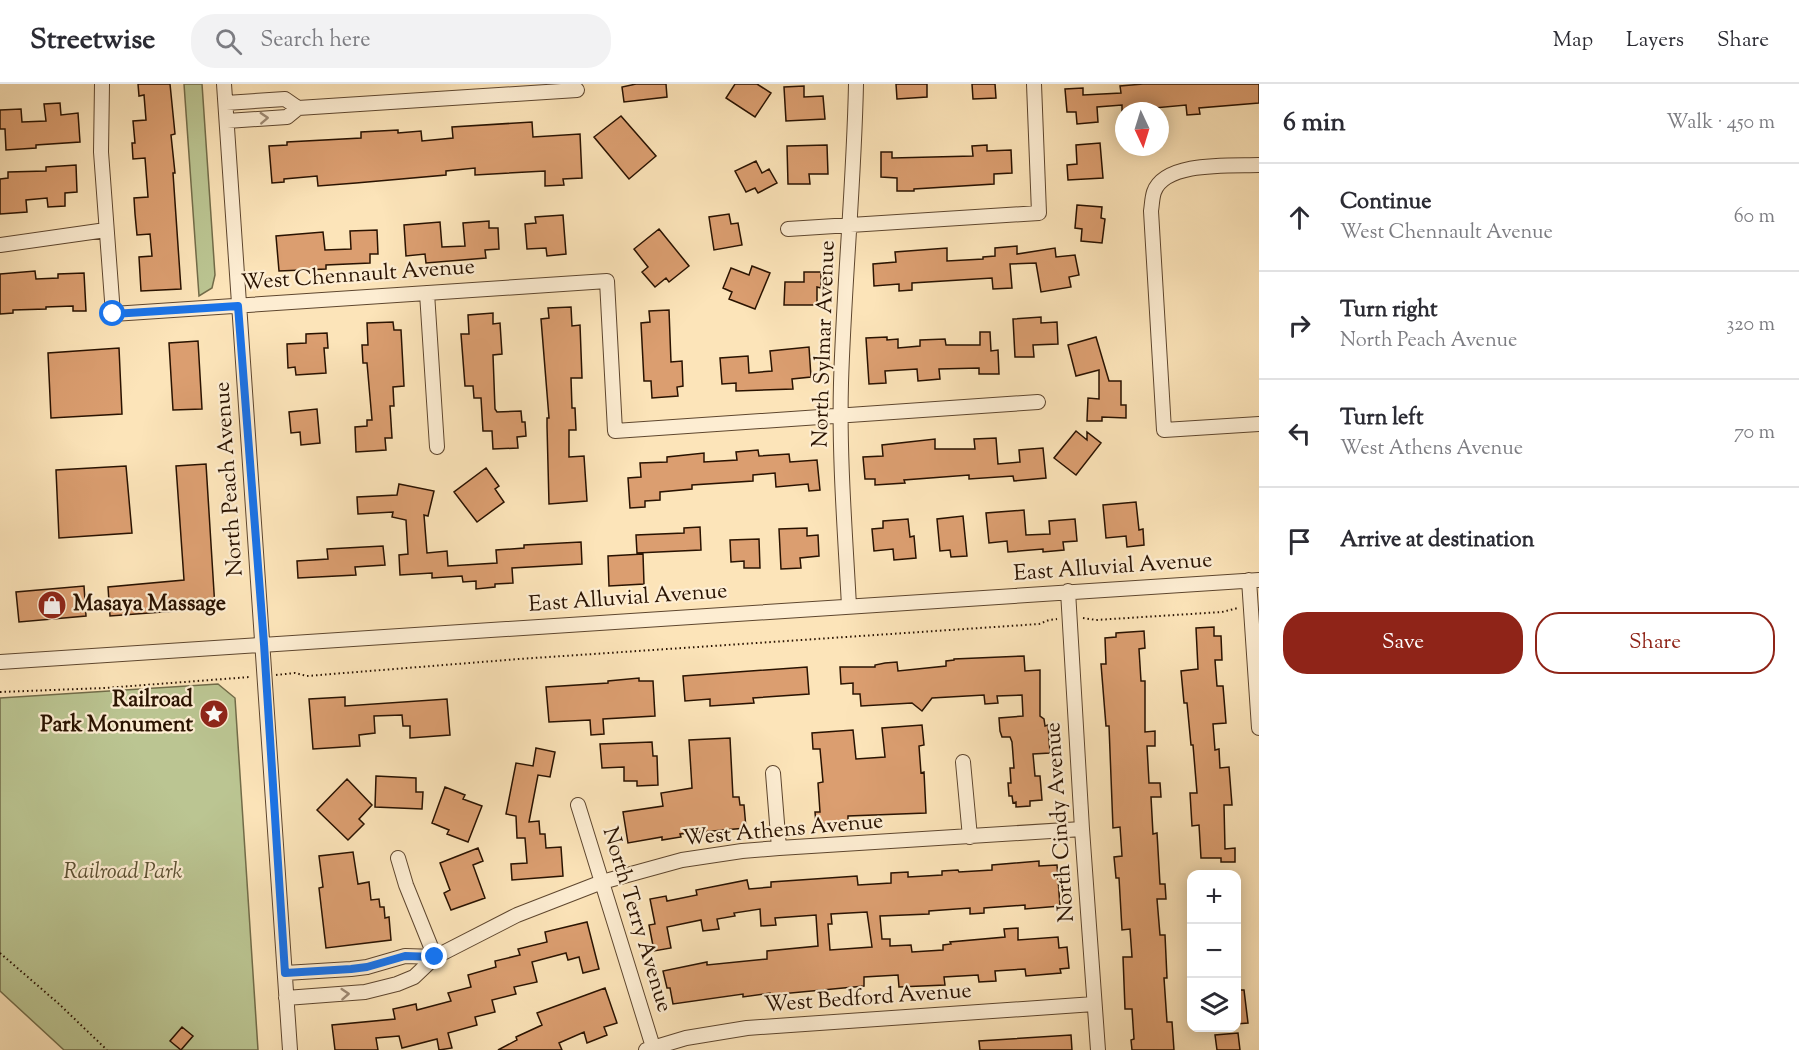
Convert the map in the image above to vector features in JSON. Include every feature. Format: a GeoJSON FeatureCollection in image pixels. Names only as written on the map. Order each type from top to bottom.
{"type":"FeatureCollection","features":[{"type":"Feature","properties":{"kind":"street"},"geometry":{"type":"LineString","coordinates":[[0,245],[106,230],[101,152],[102,84]]}},
{"type":"Feature","properties":{"kind":"street","name":"North Peach Avenue"},"geometry":{"type":"LineString","coordinates":[[224,84],[290,1050]]}},
{"type":"Feature","properties":{"kind":"street","name":"North Sylmar Avenue"},"geometry":{"type":"LineString","coordinates":[[849,606],[840,443],[843,323],[856,84]]}},
{"type":"Feature","properties":{"kind":"street"},"geometry":{"type":"LineString","coordinates":[[788,230],[1039,213],[1034,84]]}},
{"type":"Feature","properties":{"kind":"street"},"geometry":{"type":"LineString","coordinates":[[227,121],[287,117],[298,108],[577,90]]}},
{"type":"Feature","properties":{"kind":"street"},"geometry":{"type":"LineString","coordinates":[[226,103],[285,99],[298,108]]}},
{"type":"Feature","properties":{"kind":"street"},"geometry":{"type":"LineString","coordinates":[[1259,165],[1186,169],[1167,176],[1154,191],[1151,211],[1164,430],[1259,424]]}},
{"type":"Feature","properties":{"kind":"street","name":"West Chennault Avenue"},"geometry":{"type":"LineString","coordinates":[[106,230],[113,314],[607,281],[615,431],[841,415]]}},
{"type":"Feature","properties":{"kind":"street"},"geometry":{"type":"LineString","coordinates":[[427,293],[437,447]]}},
{"type":"Feature","properties":{"kind":"street"},"geometry":{"type":"LineString","coordinates":[[841,415],[1038,402]]}},
{"type":"Feature","properties":{"kind":"street"},"geometry":{"type":"LineString","coordinates":[[1254,580],[1251,607],[1259,728]]}},
{"type":"Feature","properties":{"kind":"street","name":"East Alluvial Avenue"},"geometry":{"type":"LineString","coordinates":[[0,662],[1254,580]]}},
{"type":"Feature","properties":{"kind":"street","name":"North Cindy Avenue"},"geometry":{"type":"LineString","coordinates":[[1068,591],[1098,1050]]}},
{"type":"Feature","properties":{"kind":"street"},"geometry":{"type":"LineString","coordinates":[[963,762],[969,837]]}},
{"type":"Feature","properties":{"kind":"street"},"geometry":{"type":"LineString","coordinates":[[773,773],[779,848]]}},
{"type":"Feature","properties":{"kind":"street","name":"North Terry Avenue"},"geometry":{"type":"LineString","coordinates":[[578,805],[650,1049]]}},
{"type":"Feature","properties":{"kind":"street","name":"West Athens Avenue"},"geometry":{"type":"LineString","coordinates":[[286,998],[381,989],[414,977],[435,957],[518,915],[602,882],[682,860],[779,848],[1082,829]]}},
{"type":"Feature","properties":{"kind":"street"},"geometry":{"type":"LineString","coordinates":[[398,858],[406,885],[435,957]]}},
{"type":"Feature","properties":{"kind":"street","name":"West Athens Avenue"},"geometry":{"type":"LineString","coordinates":[[285,973],[359,968],[405,956],[435,957]]}},
{"type":"Feature","properties":{"kind":"street","name":"West Bedford Avenue"},"geometry":{"type":"LineString","coordinates":[[650,1049],[686,1038],[747,1028],[1094,1004]]}},
{"type":"Feature","properties":{"kind":"path"},"geometry":{"type":"LineString","coordinates":[[295,673],[307,676],[531,658],[1027,625],[1049,620],[1086,618],[1096,620],[1222,612],[1232,608],[1251,607]]}},
{"type":"Feature","properties":{"kind":"path"},"geometry":{"type":"LineString","coordinates":[[0,692],[105,688],[235,678]]}},
{"type":"Feature","properties":{"kind":"path"},"geometry":{"type":"LineString","coordinates":[[0,953],[66,1010],[107,1050]]}},
{"type":"Feature","properties":{"kind":"green space"},"geometry":{"type":"Polygon","coordinates":[[[184,84],[202,84],[215,275],[212,288],[199,296],[184,84]]]}},
{"type":"Feature","properties":{"kind":"green space","name":"Railroad Park"},"geometry":{"type":"Polygon","coordinates":[[[218,684],[235,698],[258,1050],[64,1050],[0,991],[0,698],[218,684]]]}},
{"type":"Feature","properties":{"kind":"building"},"geometry":{"type":"Polygon","coordinates":[[[138,84],[170,84],[175,134],[171,135],[181,289],[141,291],[139,257],[152,256],[150,234],[137,235],[135,214],[134,198],[148,197],[145,158],[133,159],[132,143],[135,143],[133,121],[146,120],[144,95],[139,96],[138,84]]]}},
{"type":"Feature","properties":{"kind":"building"},"geometry":{"type":"Polygon","coordinates":[[[636,84],[666,84],[667,97],[624,102],[622,87],[636,84]]]}},
{"type":"Feature","properties":{"kind":"building"},"geometry":{"type":"Polygon","coordinates":[[[735,84],[757,84],[771,93],[755,117],[726,98],[735,84]]]}},
{"type":"Feature","properties":{"kind":"building"},"geometry":{"type":"Polygon","coordinates":[[[896,84],[927,84],[927,97],[897,99],[896,84]]]}},
{"type":"Feature","properties":{"kind":"building"},"geometry":{"type":"Polygon","coordinates":[[[972,84],[995,84],[996,98],[973,99],[972,84]]]}},
{"type":"Feature","properties":{"kind":"building"},"geometry":{"type":"Polygon","coordinates":[[[1259,84],[1259,103],[1199,108],[1200,114],[1187,115],[1186,105],[1169,107],[1169,102],[1115,102],[1115,106],[1097,107],[1098,122],[1077,124],[1076,112],[1067,112],[1065,89],[1083,88],[1083,95],[1121,93],[1120,86],[1259,84]]]}},
{"type":"Feature","properties":{"kind":"building"},"geometry":{"type":"Polygon","coordinates":[[[804,86],[804,97],[823,96],[825,119],[786,121],[784,87],[804,86]]]}},
{"type":"Feature","properties":{"kind":"building"},"geometry":{"type":"Polygon","coordinates":[[[60,103],[61,115],[78,113],[80,142],[6,150],[5,129],[0,129],[0,110],[21,109],[22,122],[46,121],[44,104],[60,103]]]}},
{"type":"Feature","properties":{"kind":"building"},"geometry":{"type":"Polygon","coordinates":[[[621,116],[656,156],[629,179],[594,137],[621,116]]]}},
{"type":"Feature","properties":{"kind":"building"},"geometry":{"type":"Polygon","coordinates":[[[532,122],[533,137],[580,134],[582,178],[563,179],[564,185],[545,186],[545,171],[475,175],[475,168],[446,171],[446,175],[318,186],[317,176],[284,179],[284,182],[272,183],[269,146],[287,145],[287,142],[361,138],[361,132],[398,130],[398,133],[421,131],[422,141],[453,138],[452,127],[532,122]]]}},
{"type":"Feature","properties":{"kind":"building"},"geometry":{"type":"Polygon","coordinates":[[[1100,143],[1103,178],[1068,180],[1067,165],[1077,164],[1076,145],[1100,143]]]}},
{"type":"Feature","properties":{"kind":"building"},"geometry":{"type":"Polygon","coordinates":[[[827,145],[828,174],[809,174],[810,184],[788,184],[787,146],[827,145]]]}},
{"type":"Feature","properties":{"kind":"building"},"geometry":{"type":"Polygon","coordinates":[[[987,145],[987,151],[1011,150],[1012,173],[994,174],[994,184],[897,191],[897,178],[881,177],[881,152],[892,152],[892,158],[973,156],[972,146],[987,145]]]}},
{"type":"Feature","properties":{"kind":"building"},"geometry":{"type":"Polygon","coordinates":[[[756,161],[762,173],[769,169],[777,183],[758,193],[755,188],[746,192],[735,171],[756,161]]]}},
{"type":"Feature","properties":{"kind":"building"},"geometry":{"type":"Polygon","coordinates":[[[76,165],[77,192],[65,193],[65,206],[48,207],[47,198],[26,200],[27,212],[0,214],[0,179],[8,178],[8,172],[46,171],[46,167],[76,165]]]}},
{"type":"Feature","properties":{"kind":"building"},"geometry":{"type":"Polygon","coordinates":[[[1077,205],[1102,207],[1101,218],[1105,219],[1102,243],[1081,241],[1082,229],[1075,228],[1077,205]]]}},
{"type":"Feature","properties":{"kind":"building"},"geometry":{"type":"Polygon","coordinates":[[[729,214],[731,224],[738,223],[742,245],[714,250],[709,217],[729,214]]]}},
{"type":"Feature","properties":{"kind":"building"},"geometry":{"type":"Polygon","coordinates":[[[563,215],[566,254],[547,256],[546,248],[527,249],[525,224],[536,223],[535,217],[563,215]]]}},
{"type":"Feature","properties":{"kind":"building"},"geometry":{"type":"Polygon","coordinates":[[[489,221],[489,228],[498,228],[499,249],[485,250],[486,258],[426,263],[425,254],[406,256],[404,225],[440,222],[442,247],[465,246],[463,223],[489,221]]]}},
{"type":"Feature","properties":{"kind":"building"},"geometry":{"type":"Polygon","coordinates":[[[659,229],[689,266],[669,282],[666,278],[655,287],[642,272],[648,267],[634,249],[659,229]]]}},
{"type":"Feature","properties":{"kind":"building"},"geometry":{"type":"Polygon","coordinates":[[[377,230],[378,254],[370,254],[370,263],[326,265],[326,269],[279,271],[276,236],[323,232],[325,250],[351,249],[350,231],[377,230]]]}},
{"type":"Feature","properties":{"kind":"building"},"geometry":{"type":"Polygon","coordinates":[[[1017,246],[1017,254],[1055,248],[1056,257],[1075,255],[1079,275],[1069,277],[1071,287],[1041,292],[1036,263],[1010,264],[1012,288],[993,289],[992,278],[912,283],[912,290],[899,291],[899,284],[874,286],[873,264],[896,262],[895,252],[947,248],[947,261],[983,259],[983,257],[995,256],[995,248],[1017,246]]]}},
{"type":"Feature","properties":{"kind":"building"},"geometry":{"type":"Polygon","coordinates":[[[752,266],[770,273],[755,309],[729,299],[732,292],[723,288],[731,268],[749,275],[752,266]]]}},
{"type":"Feature","properties":{"kind":"building"},"geometry":{"type":"Polygon","coordinates":[[[35,271],[36,279],[58,278],[58,274],[84,273],[86,311],[73,311],[73,306],[13,310],[13,313],[0,314],[0,274],[35,271]]]}},
{"type":"Feature","properties":{"kind":"building"},"geometry":{"type":"Polygon","coordinates":[[[804,272],[821,272],[821,288],[817,287],[817,305],[784,305],[785,282],[804,282],[804,272]]]}},
{"type":"Feature","properties":{"kind":"building"},"geometry":{"type":"Polygon","coordinates":[[[571,307],[572,326],[580,325],[582,378],[571,378],[572,408],[575,408],[576,430],[569,430],[569,457],[584,456],[587,501],[549,504],[547,418],[549,418],[541,319],[549,318],[548,308],[571,307]]]}},
{"type":"Feature","properties":{"kind":"building"},"geometry":{"type":"Polygon","coordinates":[[[669,310],[671,362],[682,361],[683,386],[677,387],[678,396],[652,398],[651,381],[644,381],[641,323],[650,322],[649,311],[669,310]]]}},
{"type":"Feature","properties":{"kind":"building"},"geometry":{"type":"Polygon","coordinates":[[[493,313],[493,324],[500,323],[502,354],[493,355],[495,409],[497,412],[521,411],[526,436],[517,437],[518,448],[493,449],[492,431],[483,431],[481,398],[474,398],[473,386],[465,386],[461,334],[469,334],[468,315],[493,313]]]}},
{"type":"Feature","properties":{"kind":"building"},"geometry":{"type":"Polygon","coordinates":[[[1041,317],[1041,323],[1057,322],[1058,344],[1033,345],[1034,357],[1015,357],[1013,319],[1041,317]]]}},
{"type":"Feature","properties":{"kind":"building"},"geometry":{"type":"Polygon","coordinates":[[[393,322],[394,330],[401,330],[404,386],[393,387],[394,406],[390,406],[392,438],[385,438],[386,450],[356,452],[355,427],[367,426],[367,420],[372,420],[367,363],[363,363],[362,345],[368,345],[367,323],[393,322]]]}},
{"type":"Feature","properties":{"kind":"building"},"geometry":{"type":"Polygon","coordinates":[[[980,332],[990,332],[991,351],[998,350],[999,374],[979,374],[979,368],[939,369],[940,379],[918,381],[917,369],[885,371],[886,383],[869,384],[866,338],[898,339],[898,348],[920,346],[920,340],[945,339],[946,345],[980,345],[980,332]]]}},
{"type":"Feature","properties":{"kind":"building"},"geometry":{"type":"Polygon","coordinates":[[[327,333],[328,348],[324,348],[326,373],[296,375],[295,367],[288,368],[287,344],[306,343],[306,334],[327,333]]]}},
{"type":"Feature","properties":{"kind":"building"},"geometry":{"type":"Polygon","coordinates":[[[1096,337],[1109,381],[1121,381],[1121,405],[1126,405],[1126,418],[1102,417],[1102,421],[1087,421],[1088,398],[1099,399],[1099,370],[1076,376],[1068,345],[1096,337]]]}},
{"type":"Feature","properties":{"kind":"building"},"geometry":{"type":"Polygon","coordinates":[[[198,341],[202,409],[173,410],[169,343],[198,341]]]}},
{"type":"Feature","properties":{"kind":"building"},"geometry":{"type":"Polygon","coordinates":[[[809,347],[811,377],[792,379],[793,389],[736,391],[736,383],[722,384],[720,358],[748,356],[749,373],[772,371],[770,351],[809,347]]]}},
{"type":"Feature","properties":{"kind":"building"},"geometry":{"type":"Polygon","coordinates":[[[119,348],[122,414],[51,418],[48,353],[119,348]]]}},
{"type":"Feature","properties":{"kind":"building"},"geometry":{"type":"Polygon","coordinates":[[[317,409],[320,443],[301,445],[300,432],[291,433],[289,412],[317,409]]]}},
{"type":"Feature","properties":{"kind":"building"},"geometry":{"type":"Polygon","coordinates":[[[1076,431],[1087,440],[1087,432],[1101,443],[1076,475],[1054,458],[1076,431]]]}},
{"type":"Feature","properties":{"kind":"building"},"geometry":{"type":"Polygon","coordinates":[[[996,438],[998,464],[1020,462],[1019,450],[1043,448],[1046,478],[1014,481],[1013,476],[969,479],[969,475],[904,480],[905,483],[875,485],[875,479],[865,479],[863,457],[883,456],[882,445],[935,439],[935,449],[975,449],[974,439],[996,438]]]}},
{"type":"Feature","properties":{"kind":"building"},"geometry":{"type":"Polygon","coordinates":[[[758,450],[759,456],[789,454],[790,462],[817,460],[820,490],[809,491],[808,484],[776,487],[775,473],[753,475],[753,481],[692,485],[692,489],[660,492],[660,500],[645,501],[645,507],[630,508],[628,478],[641,477],[640,463],[667,462],[667,457],[704,453],[704,462],[737,460],[736,452],[758,450]]]}},
{"type":"Feature","properties":{"kind":"building"},"geometry":{"type":"Polygon","coordinates":[[[206,464],[215,608],[110,616],[108,587],[184,580],[176,466],[206,464]]]}},
{"type":"Feature","properties":{"kind":"building"},"geometry":{"type":"Polygon","coordinates":[[[126,466],[132,533],[59,538],[56,470],[126,466]]]}},
{"type":"Feature","properties":{"kind":"building"},"geometry":{"type":"Polygon","coordinates":[[[486,468],[499,486],[495,489],[504,502],[477,522],[454,492],[486,468]]]}},
{"type":"Feature","properties":{"kind":"building"},"geometry":{"type":"Polygon","coordinates":[[[399,484],[434,491],[428,516],[424,515],[427,553],[447,551],[448,566],[497,563],[496,550],[524,548],[524,545],[581,542],[582,564],[512,568],[513,583],[495,584],[495,587],[476,589],[476,581],[463,582],[462,576],[432,578],[432,573],[400,575],[399,555],[408,554],[406,520],[392,517],[393,512],[358,514],[357,497],[397,495],[399,484]]]}},
{"type":"Feature","properties":{"kind":"building"},"geometry":{"type":"Polygon","coordinates":[[[1136,502],[1139,530],[1143,529],[1144,545],[1127,547],[1126,536],[1106,538],[1103,505],[1136,502]]]}},
{"type":"Feature","properties":{"kind":"building"},"geometry":{"type":"Polygon","coordinates":[[[1024,510],[1026,535],[1050,534],[1049,521],[1075,519],[1077,541],[1063,542],[1064,550],[1043,552],[1043,549],[1008,552],[1007,541],[989,543],[986,513],[1024,510]]]}},
{"type":"Feature","properties":{"kind":"building"},"geometry":{"type":"Polygon","coordinates":[[[963,516],[967,556],[951,557],[950,550],[940,551],[937,519],[963,516]]]}},
{"type":"Feature","properties":{"kind":"building"},"geometry":{"type":"Polygon","coordinates":[[[908,519],[910,537],[914,536],[916,558],[894,560],[893,549],[874,551],[872,529],[883,528],[883,521],[908,519]]]}},
{"type":"Feature","properties":{"kind":"building"},"geometry":{"type":"Polygon","coordinates":[[[700,527],[701,550],[637,553],[636,535],[684,533],[684,528],[700,527]]]}},
{"type":"Feature","properties":{"kind":"building"},"geometry":{"type":"Polygon","coordinates":[[[807,528],[807,536],[818,535],[819,556],[800,558],[801,568],[781,569],[779,529],[807,528]]]}},
{"type":"Feature","properties":{"kind":"building"},"geometry":{"type":"Polygon","coordinates":[[[759,539],[760,568],[744,568],[744,561],[731,562],[730,540],[759,539]]]}},
{"type":"Feature","properties":{"kind":"building"},"geometry":{"type":"Polygon","coordinates":[[[383,546],[385,565],[355,567],[356,575],[298,578],[297,561],[328,559],[327,549],[383,546]]]}},
{"type":"Feature","properties":{"kind":"building"},"geometry":{"type":"Polygon","coordinates":[[[643,554],[644,584],[609,586],[608,556],[643,554]]]}},
{"type":"Feature","properties":{"kind":"building"},"geometry":{"type":"Polygon","coordinates":[[[84,586],[86,616],[19,622],[16,592],[84,586]]]}},
{"type":"Feature","properties":{"kind":"building"},"geometry":{"type":"Polygon","coordinates":[[[1214,627],[1214,636],[1221,636],[1222,660],[1215,660],[1217,686],[1223,686],[1226,723],[1213,724],[1215,750],[1219,749],[1220,768],[1229,767],[1232,805],[1224,805],[1225,849],[1235,848],[1235,862],[1221,862],[1221,858],[1201,858],[1199,825],[1192,826],[1190,793],[1197,793],[1193,745],[1191,745],[1187,703],[1184,703],[1181,671],[1198,669],[1196,628],[1214,627]]]}},
{"type":"Feature","properties":{"kind":"building"},"geometry":{"type":"Polygon","coordinates":[[[1144,631],[1145,648],[1139,649],[1141,681],[1145,681],[1145,732],[1155,731],[1155,746],[1147,746],[1149,783],[1160,783],[1161,797],[1151,797],[1153,834],[1157,833],[1160,884],[1165,884],[1166,899],[1157,899],[1160,935],[1165,935],[1167,978],[1164,978],[1167,1022],[1172,1022],[1174,1050],[1132,1050],[1131,1040],[1134,1039],[1132,1009],[1125,1009],[1123,957],[1132,957],[1130,929],[1122,930],[1119,878],[1116,878],[1114,857],[1122,856],[1120,827],[1113,828],[1109,726],[1106,726],[1101,664],[1106,664],[1105,638],[1116,637],[1116,633],[1144,631]]]}},
{"type":"Feature","properties":{"kind":"building"},"geometry":{"type":"Polygon","coordinates":[[[1024,656],[1025,671],[1040,670],[1040,716],[1044,719],[1045,726],[1048,725],[1050,753],[1033,754],[1035,776],[1040,776],[1042,800],[1030,801],[1030,806],[1016,807],[1016,802],[1013,803],[1012,796],[1009,796],[1010,768],[1014,768],[1012,742],[1010,737],[1002,737],[999,718],[1023,716],[1022,695],[997,696],[998,703],[985,704],[984,695],[932,698],[922,711],[912,703],[861,706],[860,694],[853,694],[853,683],[841,684],[840,667],[875,667],[875,665],[897,662],[898,671],[946,666],[946,661],[954,659],[1024,656]]]}},
{"type":"Feature","properties":{"kind":"building"},"geometry":{"type":"Polygon","coordinates":[[[807,667],[809,694],[753,698],[754,703],[710,706],[710,699],[685,701],[683,676],[807,667]]]}},
{"type":"Feature","properties":{"kind":"building"},"geometry":{"type":"Polygon","coordinates":[[[639,678],[639,681],[653,681],[655,716],[603,719],[604,734],[591,735],[590,720],[549,722],[546,687],[608,683],[608,681],[639,678]]]}},
{"type":"Feature","properties":{"kind":"building"},"geometry":{"type":"Polygon","coordinates":[[[345,697],[345,706],[447,699],[450,735],[410,738],[410,726],[403,726],[402,715],[374,716],[375,733],[359,735],[360,746],[313,749],[309,699],[345,697]]]}},
{"type":"Feature","properties":{"kind":"building"},"geometry":{"type":"Polygon","coordinates":[[[922,725],[924,745],[919,746],[921,773],[924,772],[926,813],[848,816],[848,821],[816,824],[815,812],[820,812],[818,783],[823,782],[820,749],[813,749],[812,733],[853,730],[856,759],[885,757],[882,728],[922,725]]]}},
{"type":"Feature","properties":{"kind":"building"},"geometry":{"type":"Polygon","coordinates":[[[730,738],[733,797],[739,797],[740,805],[744,805],[746,828],[680,834],[681,837],[662,840],[662,837],[628,843],[623,812],[663,806],[661,793],[692,788],[689,740],[730,738]]]}},
{"type":"Feature","properties":{"kind":"building"},"geometry":{"type":"Polygon","coordinates":[[[652,742],[653,756],[657,756],[658,785],[637,786],[637,781],[624,781],[624,767],[602,768],[600,744],[652,742]]]}},
{"type":"Feature","properties":{"kind":"building"},"geometry":{"type":"Polygon","coordinates":[[[536,748],[555,752],[550,777],[538,775],[529,822],[539,821],[540,834],[545,834],[546,848],[561,847],[563,876],[512,880],[511,864],[527,863],[525,838],[517,838],[516,816],[506,814],[516,763],[533,766],[536,748]]]}},
{"type":"Feature","properties":{"kind":"building"},"geometry":{"type":"Polygon","coordinates":[[[376,776],[416,778],[416,792],[423,792],[422,809],[375,807],[376,776]]]}},
{"type":"Feature","properties":{"kind":"building"},"geometry":{"type":"Polygon","coordinates":[[[347,779],[372,805],[359,819],[364,824],[348,840],[317,810],[347,779]]]}},
{"type":"Feature","properties":{"kind":"building"},"geometry":{"type":"Polygon","coordinates":[[[445,787],[465,795],[463,799],[482,806],[468,842],[447,834],[449,830],[432,823],[445,787]]]}},
{"type":"Feature","properties":{"kind":"building"},"geometry":{"type":"Polygon","coordinates":[[[478,848],[483,861],[473,865],[485,898],[451,910],[444,893],[450,890],[440,863],[478,848]]]}},
{"type":"Feature","properties":{"kind":"building"},"geometry":{"type":"Polygon","coordinates":[[[353,852],[358,884],[369,882],[371,900],[379,899],[380,907],[384,907],[385,918],[389,917],[391,940],[326,948],[319,888],[323,887],[319,856],[353,852]]]}},
{"type":"Feature","properties":{"kind":"building"},"geometry":{"type":"Polygon","coordinates":[[[1039,861],[1039,866],[1057,865],[1060,906],[1025,909],[1025,905],[984,908],[984,913],[970,914],[970,908],[929,911],[929,914],[880,916],[882,939],[890,939],[890,946],[911,945],[912,952],[943,950],[943,945],[951,944],[950,942],[1005,937],[1004,929],[1018,928],[1018,940],[1058,937],[1059,948],[1067,947],[1069,968],[1060,969],[1061,973],[1026,976],[1025,969],[995,971],[996,981],[979,982],[978,975],[944,977],[945,985],[899,987],[898,975],[864,977],[864,986],[743,997],[743,994],[673,1004],[663,971],[707,962],[707,965],[767,959],[767,951],[818,946],[816,915],[775,918],[776,925],[761,926],[760,909],[734,913],[735,916],[717,919],[719,929],[703,931],[701,920],[667,927],[671,948],[654,951],[649,925],[655,924],[650,899],[666,896],[667,901],[697,895],[696,890],[747,880],[749,889],[771,887],[771,882],[857,876],[858,885],[891,883],[891,873],[908,872],[908,877],[942,875],[942,871],[992,870],[992,865],[1039,861]],[[867,912],[831,914],[832,924],[828,924],[830,950],[872,947],[867,912]]]}},
{"type":"Feature","properties":{"kind":"building"},"geometry":{"type":"Polygon","coordinates":[[[587,922],[599,969],[583,973],[579,957],[568,960],[566,953],[532,962],[537,982],[514,987],[516,994],[492,1000],[495,1012],[475,1017],[477,1025],[448,1033],[452,1048],[439,1050],[437,1039],[402,1048],[399,1036],[376,1038],[378,1050],[335,1050],[332,1025],[395,1019],[393,1009],[416,1004],[417,1010],[451,1001],[448,993],[471,987],[468,975],[496,967],[495,961],[520,955],[518,949],[547,942],[545,932],[587,922]]]}},
{"type":"Feature","properties":{"kind":"building"},"geometry":{"type":"Polygon","coordinates":[[[605,988],[617,1023],[604,1027],[607,1035],[587,1043],[584,1032],[559,1043],[562,1050],[498,1050],[517,1040],[516,1037],[542,1025],[537,1013],[605,988]]]}},
{"type":"Feature","properties":{"kind":"building"},"geometry":{"type":"Polygon","coordinates":[[[1241,990],[1244,990],[1248,1023],[1241,1024],[1241,990]]]}},
{"type":"Feature","properties":{"kind":"building"},"geometry":{"type":"Polygon","coordinates":[[[182,1027],[193,1036],[181,1050],[170,1041],[182,1027]]]}},
{"type":"Feature","properties":{"kind":"building"},"geometry":{"type":"Polygon","coordinates":[[[1238,1033],[1240,1050],[1217,1050],[1215,1035],[1238,1033]]]}},
{"type":"Feature","properties":{"kind":"building"},"geometry":{"type":"Polygon","coordinates":[[[1071,1035],[1072,1050],[980,1050],[979,1041],[1071,1035]]]}},
{"type":"Feature","properties":{"kind":"place","name":"Masaya Massage"},"geometry":{"type":"Point","coordinates":[52,605]}},
{"type":"Feature","properties":{"kind":"place","name":"Railroad Park Monument"},"geometry":{"type":"Point","coordinates":[214,714]}},
{"type":"Feature","properties":{"kind":"route"},"geometry":{"type":"LineString","coordinates":[[113,314],[238,306],[264,644],[285,973],[367,967],[405,956],[435,957]]}}]}
